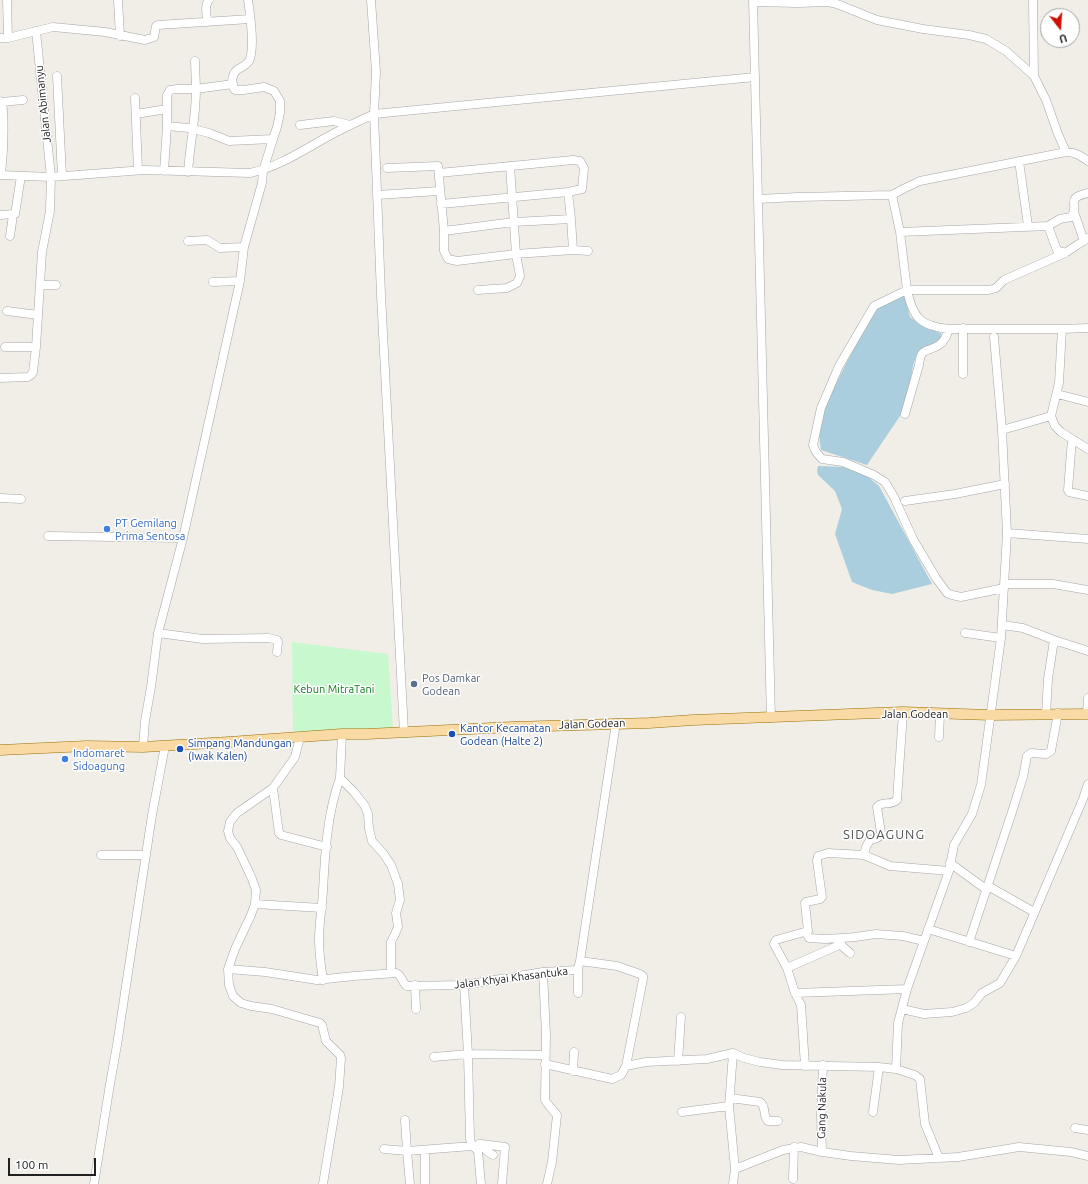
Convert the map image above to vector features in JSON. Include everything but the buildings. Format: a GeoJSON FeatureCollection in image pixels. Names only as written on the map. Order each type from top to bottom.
{"type":"FeatureCollection","features":[{"type":"Feature","properties":{"kind":"main road","name":"Jalan Godean"},"geometry":{"type":"LineString","coordinates":[[0,750],[87,746],[143,747],[342,734],[903,712],[990,715],[1058,713],[1088,714]]}},
{"type":"Feature","properties":{"kind":"street"},"geometry":{"type":"LineString","coordinates":[[7,0],[4,38],[53,27],[105,32],[145,40],[154,38],[156,26],[158,25],[250,19]]}},
{"type":"Feature","properties":{"kind":"street"},"geometry":{"type":"LineString","coordinates":[[118,0],[120,36]]}},
{"type":"Feature","properties":{"kind":"street"},"geometry":{"type":"LineString","coordinates":[[207,22],[206,5],[209,0]]}},
{"type":"Feature","properties":{"kind":"street"},"geometry":{"type":"LineString","coordinates":[[143,747],[145,720],[158,633],[183,538],[240,281],[244,247],[262,183],[263,171],[272,139],[278,127],[280,113],[280,101],[274,91],[264,87],[235,90],[232,81],[234,74],[249,62],[252,53],[248,0]]}},
{"type":"Feature","properties":{"kind":"street"},"geometry":{"type":"LineString","coordinates":[[371,0],[376,72],[374,114],[381,295],[404,732]]}},
{"type":"Feature","properties":{"kind":"street"},"geometry":{"type":"LineString","coordinates":[[1033,0],[1034,76]]}},
{"type":"Feature","properties":{"kind":"street"},"geometry":{"type":"LineString","coordinates":[[771,718],[753,1],[798,3],[828,2],[837,4],[877,20],[986,39],[1006,51],[1034,76],[1046,100],[1066,152]]}},
{"type":"Feature","properties":{"kind":"street","name":"Jalan Abimanyu"},"geometry":{"type":"LineString","coordinates":[[0,378],[21,378],[31,375],[33,372],[36,347],[42,252],[50,211],[51,177],[36,31]]}},
{"type":"Feature","properties":{"kind":"street"},"geometry":{"type":"LineString","coordinates":[[188,172],[196,89],[195,61]]}},
{"type":"Feature","properties":{"kind":"street"},"geometry":{"type":"LineString","coordinates":[[57,76],[62,176]]}},
{"type":"Feature","properties":{"kind":"street"},"geometry":{"type":"LineString","coordinates":[[24,100],[1,101],[3,109],[3,138],[0,175],[51,177],[138,170],[250,174],[263,171],[280,164],[350,125],[374,114],[755,77]]}},
{"type":"Feature","properties":{"kind":"street"},"geometry":{"type":"LineString","coordinates":[[164,171],[167,126],[167,95],[170,90],[196,89],[233,84]]}},
{"type":"Feature","properties":{"kind":"street"},"geometry":{"type":"LineString","coordinates":[[135,98],[138,170]]}},
{"type":"Feature","properties":{"kind":"street"},"geometry":{"type":"LineString","coordinates":[[136,114],[167,109]]}},
{"type":"Feature","properties":{"kind":"street"},"geometry":{"type":"LineString","coordinates":[[300,125],[334,121],[350,125]]}},
{"type":"Feature","properties":{"kind":"street"},"geometry":{"type":"LineString","coordinates":[[167,126],[193,129],[209,133],[229,141],[272,139]]}},
{"type":"Feature","properties":{"kind":"street"},"geometry":{"type":"LineString","coordinates":[[758,199],[892,195],[904,188],[920,182],[1066,152],[1072,152],[1088,161]]}},
{"type":"Feature","properties":{"kind":"street"},"geometry":{"type":"LineString","coordinates":[[439,173],[573,160],[580,161],[584,168],[582,190],[441,204]]}},
{"type":"Feature","properties":{"kind":"street"},"geometry":{"type":"LineString","coordinates":[[1019,161],[1028,226]]}},
{"type":"Feature","properties":{"kind":"street"},"geometry":{"type":"LineString","coordinates":[[387,168],[438,166],[439,191],[444,231],[444,251],[448,259],[457,261],[516,254],[588,250]]}},
{"type":"Feature","properties":{"kind":"street"},"geometry":{"type":"LineString","coordinates":[[478,290],[507,288],[517,283],[520,276],[516,254],[510,166]]}},
{"type":"Feature","properties":{"kind":"street"},"geometry":{"type":"LineString","coordinates":[[10,236],[21,176]]}},
{"type":"Feature","properties":{"kind":"street"},"geometry":{"type":"LineString","coordinates":[[377,195],[439,191]]}},
{"type":"Feature","properties":{"kind":"street"},"geometry":{"type":"LineString","coordinates":[[568,192],[573,250]]}},
{"type":"Feature","properties":{"kind":"street"},"geometry":{"type":"LineString","coordinates":[[1088,192],[1077,196],[1074,198],[1073,202],[1074,212],[1086,239],[1065,253],[1004,280],[996,288],[989,290],[907,290],[874,306],[839,366],[821,408],[813,445],[816,452],[822,459],[843,462],[874,474],[885,482],[894,497],[913,539],[936,578],[947,593],[961,596],[1004,586],[1054,584],[1088,590]]}},
{"type":"Feature","properties":{"kind":"street"},"geometry":{"type":"LineString","coordinates":[[892,195],[900,232],[909,299],[916,316],[922,322],[938,328],[949,329],[1088,328]]}},
{"type":"Feature","properties":{"kind":"street"},"geometry":{"type":"LineString","coordinates":[[900,232],[1048,226],[1060,219],[1071,217],[1074,212]]}},
{"type":"Feature","properties":{"kind":"street"},"geometry":{"type":"LineString","coordinates":[[0,215],[13,215]]}},
{"type":"Feature","properties":{"kind":"street"},"geometry":{"type":"LineString","coordinates":[[444,231],[514,222],[571,219]]}},
{"type":"Feature","properties":{"kind":"street"},"geometry":{"type":"LineString","coordinates":[[1048,226],[1057,250],[1065,253]]}},
{"type":"Feature","properties":{"kind":"street"},"geometry":{"type":"LineString","coordinates":[[188,241],[206,240],[220,248],[244,247]]}},
{"type":"Feature","properties":{"kind":"street"},"geometry":{"type":"LineString","coordinates":[[213,282],[240,281]]}},
{"type":"Feature","properties":{"kind":"street"},"geometry":{"type":"LineString","coordinates":[[40,285],[56,285]]}},
{"type":"Feature","properties":{"kind":"street"},"geometry":{"type":"LineString","coordinates":[[7,311],[38,315]]}},
{"type":"Feature","properties":{"kind":"street"},"geometry":{"type":"LineString","coordinates":[[963,328],[963,374]]}},
{"type":"Feature","properties":{"kind":"street"},"geometry":{"type":"LineString","coordinates":[[905,414],[922,353],[938,346],[945,338],[949,329]]}},
{"type":"Feature","properties":{"kind":"street"},"geometry":{"type":"LineString","coordinates":[[1062,329],[1059,383],[1051,416],[1055,426],[1061,432],[1088,449]]}},
{"type":"Feature","properties":{"kind":"street"},"geometry":{"type":"LineString","coordinates":[[896,1069],[898,1023],[907,989],[949,867],[954,845],[972,814],[981,785],[1001,638],[1006,533],[1005,484],[994,337]]}},
{"type":"Feature","properties":{"kind":"street"},"geometry":{"type":"LineString","coordinates":[[5,347],[36,347]]}},
{"type":"Feature","properties":{"kind":"street"},"geometry":{"type":"LineString","coordinates":[[1057,394],[1088,402]]}},
{"type":"Feature","properties":{"kind":"street"},"geometry":{"type":"LineString","coordinates":[[1002,430],[1051,416]]}},
{"type":"Feature","properties":{"kind":"street"},"geometry":{"type":"LineString","coordinates":[[1072,439],[1068,490],[1073,494],[1088,496]]}},
{"type":"Feature","properties":{"kind":"street"},"geometry":{"type":"LineString","coordinates":[[905,501],[955,494],[1005,484]]}},
{"type":"Feature","properties":{"kind":"street"},"geometry":{"type":"LineString","coordinates":[[0,498],[21,499]]}},
{"type":"Feature","properties":{"kind":"street"},"geometry":{"type":"LineString","coordinates":[[1006,533],[1088,538]]}},
{"type":"Feature","properties":{"kind":"street"},"geometry":{"type":"LineString","coordinates":[[48,536],[183,538]]}},
{"type":"Feature","properties":{"kind":"street"},"geometry":{"type":"LineString","coordinates":[[1002,625],[1023,628],[1088,651]]}},
{"type":"Feature","properties":{"kind":"street"},"geometry":{"type":"LineString","coordinates":[[158,633],[202,638],[269,638],[277,640],[277,652]]}},
{"type":"Feature","properties":{"kind":"street"},"geometry":{"type":"LineString","coordinates":[[965,633],[1001,638]]}},
{"type":"Feature","properties":{"kind":"street"},"geometry":{"type":"LineString","coordinates":[[1046,714],[1048,679],[1054,640]]}},
{"type":"Feature","properties":{"kind":"street"},"geometry":{"type":"LineString","coordinates":[[1088,698],[1088,714]]}},
{"type":"Feature","properties":{"kind":"street"},"geometry":{"type":"LineString","coordinates":[[864,855],[870,840],[880,836],[881,833],[877,807],[879,805],[896,802],[897,800],[903,712]]}},
{"type":"Feature","properties":{"kind":"street"},"geometry":{"type":"LineString","coordinates":[[969,942],[1023,777],[1027,756],[1030,753],[1046,754],[1051,751],[1058,713]]}},
{"type":"Feature","properties":{"kind":"street"},"geometry":{"type":"LineString","coordinates":[[939,737],[940,714]]}},
{"type":"Feature","properties":{"kind":"street","name":"Jalan Khyai Khasantuka"},"geometry":{"type":"LineString","coordinates":[[415,985],[464,985],[543,972],[574,970],[579,964],[616,723]]}},
{"type":"Feature","properties":{"kind":"street"},"geometry":{"type":"LineString","coordinates":[[323,980],[319,940],[324,869],[329,824],[340,778],[342,734]]}},
{"type":"Feature","properties":{"kind":"street"},"geometry":{"type":"LineString","coordinates":[[300,737],[295,757],[273,788],[237,814],[230,822],[228,829],[230,838],[237,848],[256,890],[255,904],[235,949],[228,969],[229,985],[233,996],[241,1003],[272,1009],[320,1023],[322,1025],[326,1041],[340,1055],[339,1087],[323,1184]]}},
{"type":"Feature","properties":{"kind":"street"},"geometry":{"type":"LineString","coordinates":[[94,1184],[152,815],[165,746]]}},
{"type":"Feature","properties":{"kind":"street"},"geometry":{"type":"LineString","coordinates":[[340,778],[354,792],[364,806],[368,814],[372,842],[383,853],[391,865],[398,884],[400,900],[396,913],[398,927],[391,942],[391,973]]}},
{"type":"Feature","properties":{"kind":"street"},"geometry":{"type":"LineString","coordinates":[[902,1009],[924,1014],[952,1012],[966,1008],[974,1003],[982,993],[1000,982],[1016,956],[1088,784]]}},
{"type":"Feature","properties":{"kind":"street"},"geometry":{"type":"LineString","coordinates":[[273,788],[279,833],[281,835],[327,847]]}},
{"type":"Feature","properties":{"kind":"street"},"geometry":{"type":"LineString","coordinates":[[805,1066],[801,1005],[795,993],[787,968],[774,944],[776,940],[806,932],[809,929],[805,903],[820,899],[822,897],[817,860],[818,856],[828,853],[864,855],[890,866],[949,867],[1034,912]]}},
{"type":"Feature","properties":{"kind":"street"},"geometry":{"type":"LineString","coordinates":[[101,855],[146,855]]}},
{"type":"Feature","properties":{"kind":"street"},"geometry":{"type":"LineString","coordinates":[[255,904],[322,908]]}},
{"type":"Feature","properties":{"kind":"street"},"geometry":{"type":"LineString","coordinates":[[928,929],[1016,956]]}},
{"type":"Feature","properties":{"kind":"street"},"geometry":{"type":"LineString","coordinates":[[806,932],[809,938],[841,940],[876,934],[903,936],[924,941]]}},
{"type":"Feature","properties":{"kind":"street"},"geometry":{"type":"LineString","coordinates":[[841,940],[842,946],[850,954]]}},
{"type":"Feature","properties":{"kind":"street"},"geometry":{"type":"LineString","coordinates":[[787,968],[837,946],[841,940]]}},
{"type":"Feature","properties":{"kind":"street"},"geometry":{"type":"LineString","coordinates":[[545,1064],[612,1079],[621,1075],[626,1066],[643,980],[642,976],[617,966],[579,964],[578,993]]}},
{"type":"Feature","properties":{"kind":"street"},"geometry":{"type":"LineString","coordinates":[[228,969],[266,972],[318,980],[391,973],[399,974],[406,986],[415,985],[416,1010]]}},
{"type":"Feature","properties":{"kind":"street"},"geometry":{"type":"LineString","coordinates":[[543,972],[546,1035],[545,1100],[558,1115],[548,1184]]}},
{"type":"Feature","properties":{"kind":"street"},"geometry":{"type":"LineString","coordinates":[[464,985],[471,1145]]}},
{"type":"Feature","properties":{"kind":"street"},"geometry":{"type":"LineString","coordinates":[[795,993],[907,989]]}},
{"type":"Feature","properties":{"kind":"street"},"geometry":{"type":"LineString","coordinates":[[678,1061],[681,1017]]}},
{"type":"Feature","properties":{"kind":"street"},"geometry":{"type":"LineString","coordinates":[[573,1071],[574,1052]]}},
{"type":"Feature","properties":{"kind":"street"},"geometry":{"type":"LineString","coordinates":[[626,1066],[646,1062],[707,1059],[733,1053],[744,1058],[760,1062],[782,1065],[823,1065],[896,1069],[915,1075],[920,1079],[925,1124],[939,1158]]}},
{"type":"Feature","properties":{"kind":"street"},"geometry":{"type":"LineString","coordinates":[[733,1053],[729,1102],[735,1169],[733,1184]]}},
{"type":"Feature","properties":{"kind":"street"},"geometry":{"type":"LineString","coordinates":[[434,1058],[468,1054],[545,1055]]}},
{"type":"Feature","properties":{"kind":"street","name":"Gang Nakula"},"geometry":{"type":"LineString","coordinates":[[822,1152],[821,1115],[823,1065]]}},
{"type":"Feature","properties":{"kind":"street"},"geometry":{"type":"LineString","coordinates":[[873,1112],[879,1067]]}},
{"type":"Feature","properties":{"kind":"street"},"geometry":{"type":"LineString","coordinates":[[682,1112],[729,1102],[760,1102],[764,1107],[766,1118],[768,1120],[778,1121]]}},
{"type":"Feature","properties":{"kind":"street"},"geometry":{"type":"LineString","coordinates":[[405,1120],[410,1184]]}},
{"type":"Feature","properties":{"kind":"street"},"geometry":{"type":"LineString","coordinates":[[1075,1128],[1088,1130]]}},
{"type":"Feature","properties":{"kind":"street"},"geometry":{"type":"LineString","coordinates":[[481,1144],[493,1155]]}},
{"type":"Feature","properties":{"kind":"street"},"geometry":{"type":"LineString","coordinates":[[384,1149],[407,1151],[481,1144],[505,1147],[502,1184]]}},
{"type":"Feature","properties":{"kind":"street"},"geometry":{"type":"LineString","coordinates":[[471,1145],[478,1151],[481,1184]]}},
{"type":"Feature","properties":{"kind":"street"},"geometry":{"type":"LineString","coordinates":[[735,1169],[794,1147],[851,1156],[899,1160],[958,1157],[1018,1147],[1071,1152],[1088,1156]]}},
{"type":"Feature","properties":{"kind":"street"},"geometry":{"type":"LineString","coordinates":[[793,1179],[794,1147]]}},
{"type":"Feature","properties":{"kind":"street"},"geometry":{"type":"LineString","coordinates":[[425,1150],[425,1184]]}},
{"type":"Feature","properties":{"kind":"green space","name":"Kebun MitraTani"},"geometry":{"type":"Polygon","coordinates":[[[292,642],[388,654],[393,728],[293,732],[292,642]]]}},
{"type":"Feature","properties":{"kind":"water"},"geometry":{"type":"Polygon","coordinates":[[[904,294],[910,317],[921,325],[941,333],[941,338],[925,348],[916,356],[908,396],[902,413],[867,465],[821,450],[819,435],[827,401],[875,307],[904,294]]]}},
{"type":"Feature","properties":{"kind":"water"},"geometry":{"type":"Polygon","coordinates":[[[818,466],[846,467],[866,475],[879,486],[932,584],[892,594],[872,590],[852,582],[835,534],[842,509],[835,491],[818,475],[818,466]]]}},
{"type":"Feature","properties":{"kind":"place","name":"PT Gemilang Prima Sentosa"},"geometry":{"type":"Point","coordinates":[107,529]}},
{"type":"Feature","properties":{"kind":"place","name":"Pos Damkar Godean"},"geometry":{"type":"Point","coordinates":[414,684]}},
{"type":"Feature","properties":{"kind":"place","name":"Kantor Kecamatan Godean (Halte 2)"},"geometry":{"type":"Point","coordinates":[452,734]}},
{"type":"Feature","properties":{"kind":"place","name":"Simpang Mandungan (Iwak Kalen)"},"geometry":{"type":"Point","coordinates":[180,749]}},
{"type":"Feature","properties":{"kind":"place","name":"Indomaret Sidoagung"},"geometry":{"type":"Point","coordinates":[65,759]}},
{"type":"Feature","properties":{"kind":"district","name":"SIDOAGUNG"},"geometry":{"type":"Point","coordinates":[884,835]}}]}
